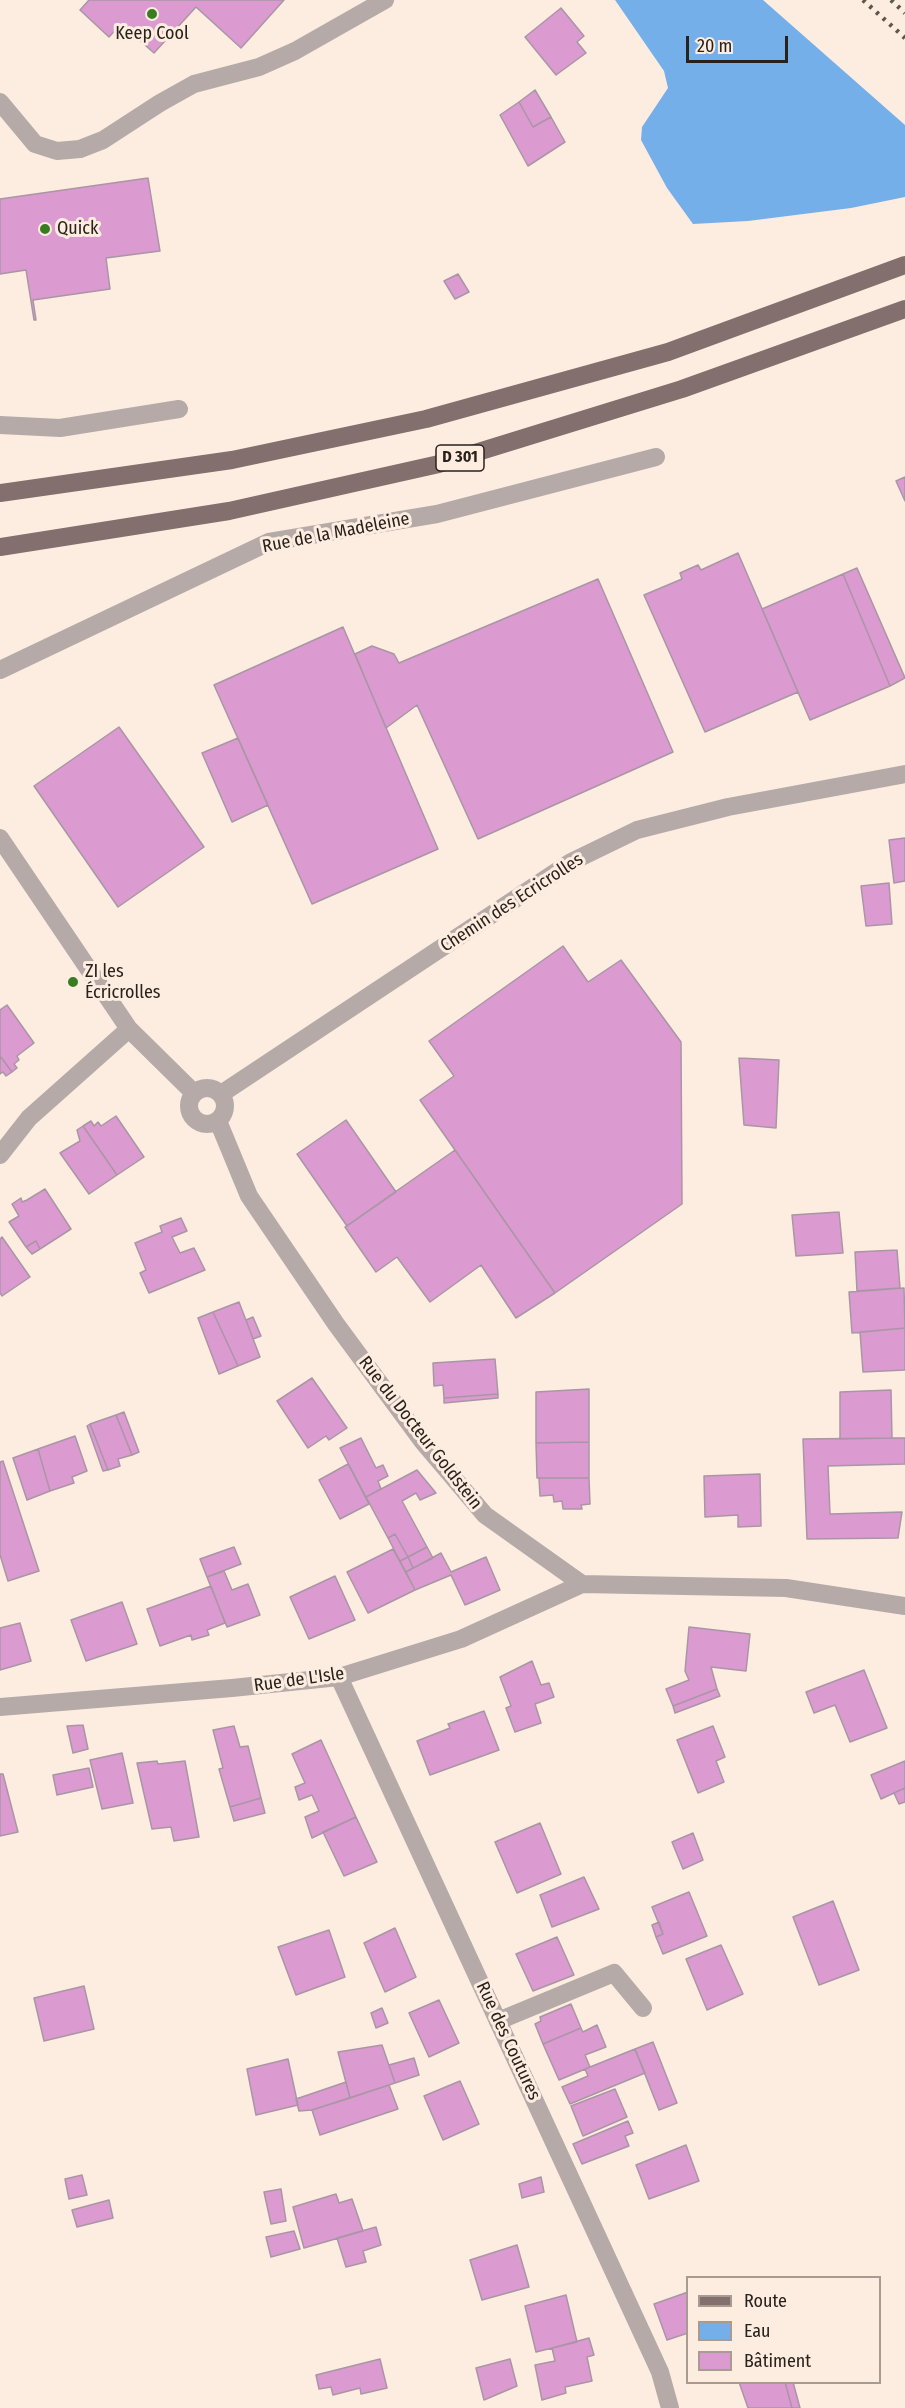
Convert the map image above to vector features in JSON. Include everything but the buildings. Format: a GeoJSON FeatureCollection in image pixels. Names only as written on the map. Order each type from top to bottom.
{"type":"FeatureCollection","features":[{"type":"Feature","properties":{"kind":"main road"},"geometry":{"type":"LineString","coordinates":[[0,493],[232,460],[426,419],[668,352],[905,265]]}},
{"type":"Feature","properties":{"kind":"main road","name":"D 301"},"geometry":{"type":"LineString","coordinates":[[0,547],[229,511],[439,464],[682,389],[905,309]]}},
{"type":"Feature","properties":{"kind":"street"},"geometry":{"type":"LineString","coordinates":[[0,102],[35,144],[57,151],[80,149],[103,140],[194,84],[259,67],[295,51],[385,0]]}},
{"type":"Feature","properties":{"kind":"street"},"geometry":{"type":"LineString","coordinates":[[0,425],[60,428],[178,409]]}},
{"type":"Feature","properties":{"kind":"street","name":"Rue de la Madeleine"},"geometry":{"type":"LineString","coordinates":[[0,669],[268,542],[437,514],[656,457]]}},
{"type":"Feature","properties":{"kind":"street","name":"Chemin des Ecricrolles"},"geometry":{"type":"LineString","coordinates":[[221,1094],[571,862],[637,830],[728,807],[905,774]]}},
{"type":"Feature","properties":{"kind":"street"},"geometry":{"type":"LineString","coordinates":[[0,838],[129,1029],[194,1093]]}},
{"type":"Feature","properties":{"kind":"street"},"geometry":{"type":"LineString","coordinates":[[0,1155],[29,1118],[129,1029]]}},
{"type":"Feature","properties":{"kind":"street"},"geometry":{"type":"LineString","coordinates":[[205,1087],[221,1094],[225,1111],[218,1121],[206,1124],[195,1119],[189,1109],[194,1093],[205,1087]]}},
{"type":"Feature","properties":{"kind":"street","name":"Rue du Docteur Goldstein"},"geometry":{"type":"LineString","coordinates":[[218,1121],[249,1196],[336,1323],[423,1442],[485,1515],[582,1584]]}},
{"type":"Feature","properties":{"kind":"street"},"geometry":{"type":"LineString","coordinates":[[582,1584],[786,1588],[902,1609],[905,1587]]}},
{"type":"Feature","properties":{"kind":"street","name":"Rue de L'Isle"},"geometry":{"type":"LineString","coordinates":[[0,1707],[339,1677],[461,1639],[582,1584]]}},
{"type":"Feature","properties":{"kind":"street","name":"Rue des Coutures"},"geometry":{"type":"LineString","coordinates":[[339,1677],[660,2372],[670,2408]]}},
{"type":"Feature","properties":{"kind":"street"},"geometry":{"type":"LineString","coordinates":[[498,2021],[614,1973],[643,2008]]}},
{"type":"Feature","properties":{"kind":"water"},"geometry":{"type":"Polygon","coordinates":[[[615,0],[763,0],[905,125],[905,197],[851,208],[748,221],[693,224],[667,188],[641,140],[642,127],[668,88],[664,71],[615,0]]]}},
{"type":"Feature","properties":{"kind":"railway"},"geometry":{"type":"LineString","coordinates":[[863,0],[905,38]]}},
{"type":"Feature","properties":{"kind":"railway"},"geometry":{"type":"LineString","coordinates":[[891,0],[905,13]]}},
{"type":"Feature","properties":{"kind":"place","name":"Keep Cool"},"geometry":{"type":"Point","coordinates":[152,14]}},
{"type":"Feature","properties":{"kind":"place","name":"Quick"},"geometry":{"type":"Point","coordinates":[45,229]}},
{"type":"Feature","properties":{"kind":"place","name":"ZI les Écricrolles"},"geometry":{"type":"Point","coordinates":[73,982]}}]}
